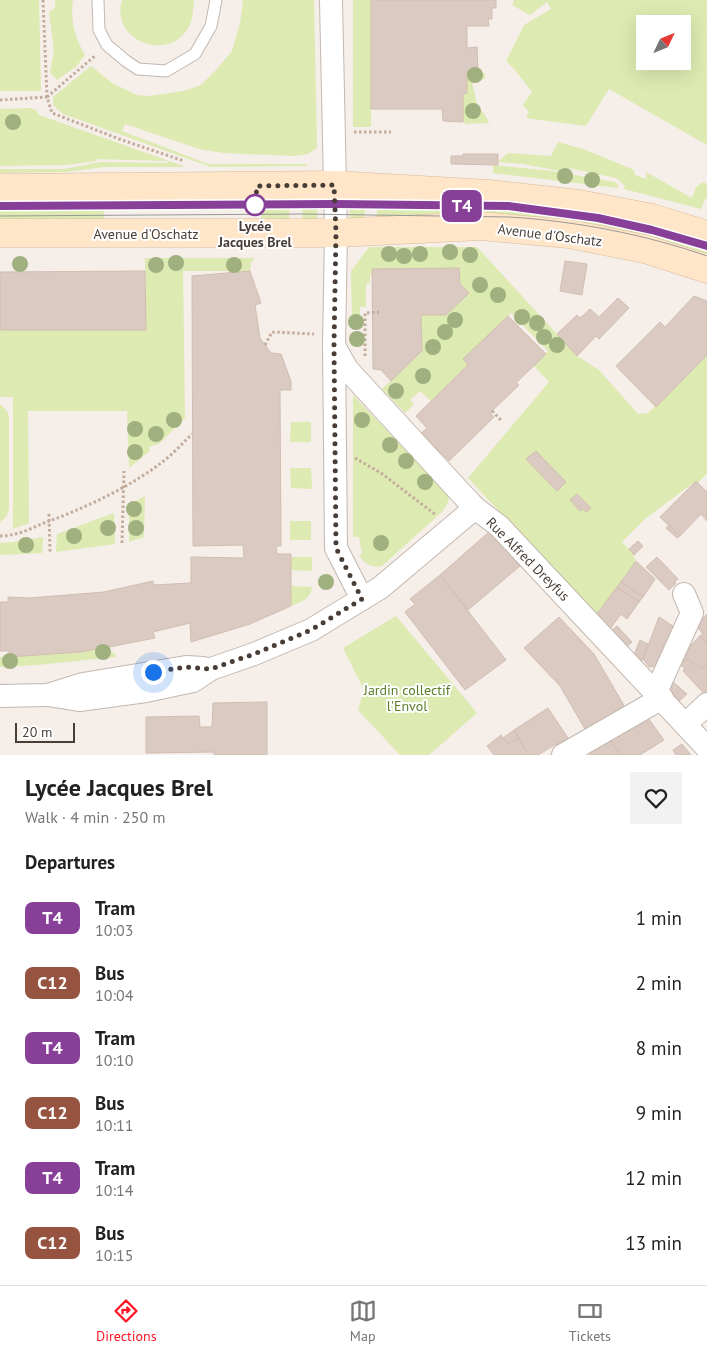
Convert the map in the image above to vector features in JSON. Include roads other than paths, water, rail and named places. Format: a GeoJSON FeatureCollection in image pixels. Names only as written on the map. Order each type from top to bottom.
{"type":"FeatureCollection","features":[{"type":"Feature","properties":{"kind":"street"},"geometry":{"type":"LineString","coordinates":[[331,0],[336,233],[325,340],[335,447],[336,548],[362,599]]}},
{"type":"Feature","properties":{"kind":"street"},"geometry":{"type":"LineString","coordinates":[[0,188],[334,185],[489,194],[579,204],[652,218],[707,235]]}},
{"type":"Feature","properties":{"kind":"street","name":"Avenue d'Oschatz"},"geometry":{"type":"LineString","coordinates":[[0,233],[336,233],[481,226],[569,234],[645,250],[707,269]]}},
{"type":"Feature","properties":{"kind":"street","name":"Rue Alfred Dreyfus"},"geometry":{"type":"LineString","coordinates":[[325,340],[349,371],[475,508],[499,526],[707,748]]}},
{"type":"Feature","properties":{"kind":"street"},"geometry":{"type":"LineString","coordinates":[[0,696],[48,696],[83,684],[102,680],[186,667],[211,669],[254,654],[311,630],[380,588],[475,508]]}},
{"type":"Feature","properties":{"kind":"street"},"geometry":{"type":"LineString","coordinates":[[563,755],[659,695],[692,613],[684,594]]}},
{"type":"Feature","properties":{"kind":"street"},"geometry":{"type":"LineString","coordinates":[[686,724],[707,704]]}},
{"type":"Feature","properties":{"kind":"lane"},"geometry":{"type":"LineString","coordinates":[[98,0],[99,30],[107,45],[138,69],[166,71],[195,54],[211,26],[216,0]]}},
{"type":"Feature","properties":{"kind":"tram line"},"geometry":{"type":"LineString","coordinates":[[0,206],[335,204],[508,206],[598,218],[652,230],[707,246]]}},
{"type":"Feature","properties":{"kind":"tram line","name":"T4"},"geometry":{"type":"LineString","coordinates":[[0,206],[335,204],[508,206],[598,218],[652,230],[707,246]]}},
{"type":"Feature","properties":{"kind":"tram line"},"geometry":{"type":"LineString","coordinates":[[0,216],[303,214],[509,217],[584,225],[659,241],[707,256]]}},
{"type":"Feature","properties":{"kind":"place","name":"Lycée Jacques Brel"},"geometry":{"type":"Point","coordinates":[255,205]}},
{"type":"Feature","properties":{"kind":"park label","name":"Jardin collectif l'Envol"},"geometry":{"type":"Point","coordinates":[407,698]}}]}
